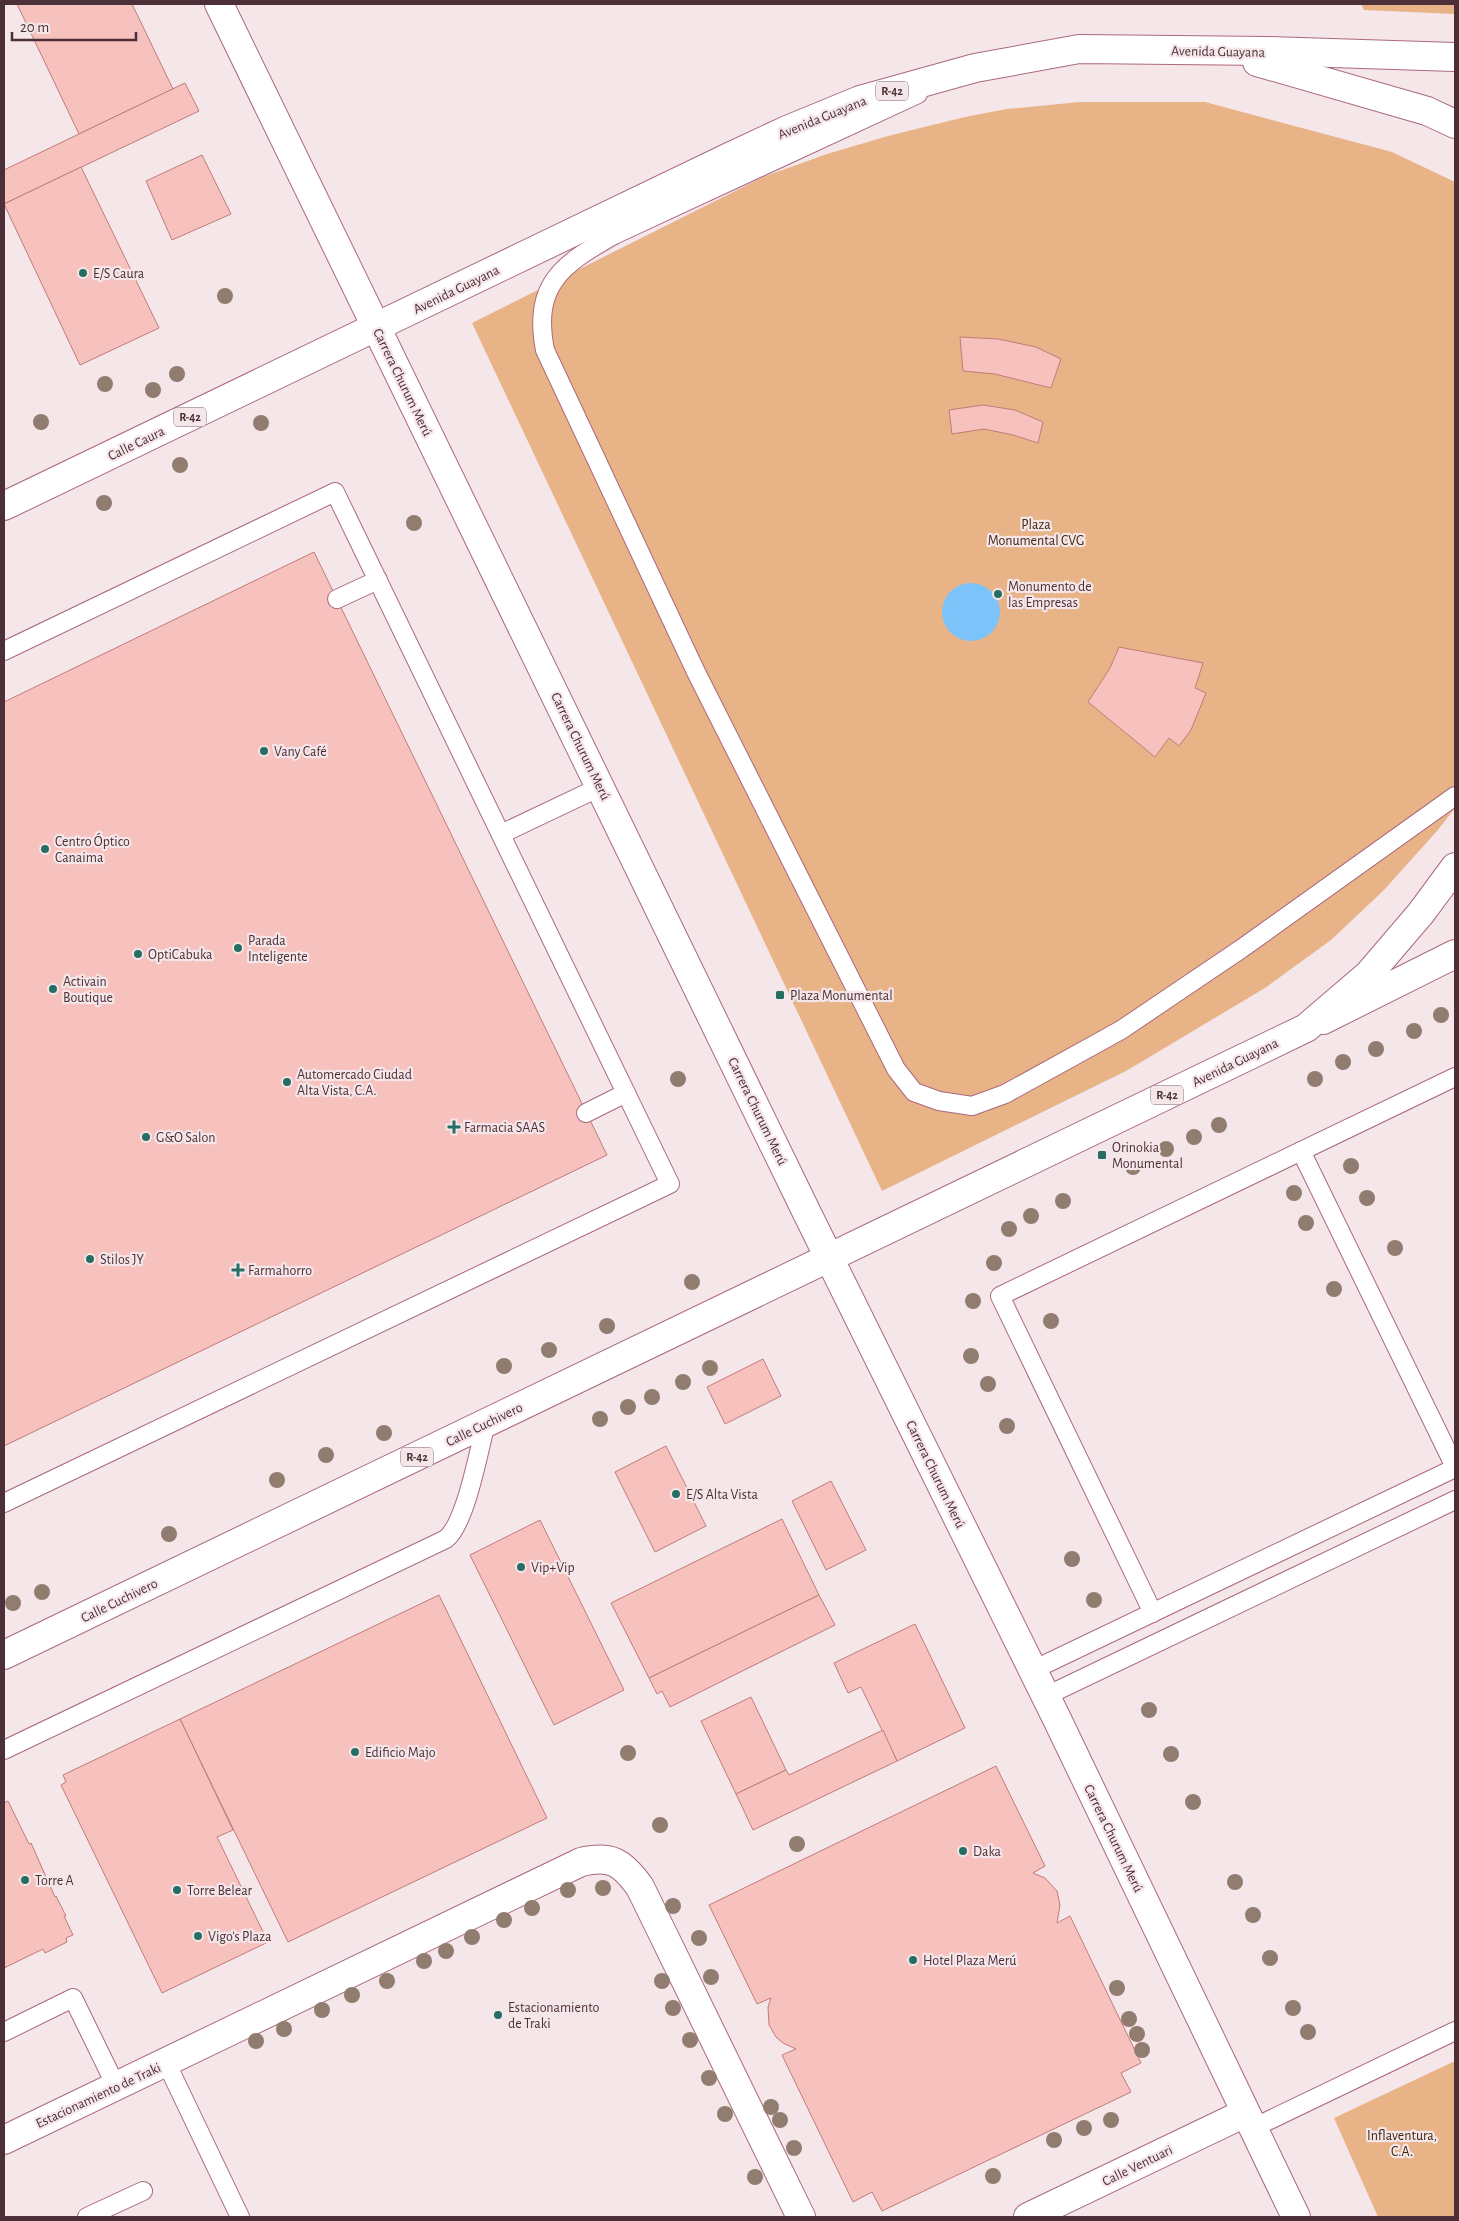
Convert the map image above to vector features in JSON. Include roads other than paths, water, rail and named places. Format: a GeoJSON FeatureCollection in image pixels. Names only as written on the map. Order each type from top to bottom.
{"type":"FeatureCollection","features":[{"type":"Feature","properties":{"kind":"street","name":"Carrera Churum Merú"},"geometry":{"type":"LineString","coordinates":[[219,4],[829,1257],[1046,1696],[1296,2217]]}},
{"type":"Feature","properties":{"kind":"street","name":"Avenida Guayana"},"geometry":{"type":"LineString","coordinates":[[376,327],[787,130],[860,100],[975,68],[1079,49],[1455,57]]}},
{"type":"Feature","properties":{"kind":"street"},"geometry":{"type":"LineString","coordinates":[[1216,51],[1365,92],[1427,112],[1455,124]]}},
{"type":"Feature","properties":{"kind":"street","name":"Calle Caura"},"geometry":{"type":"LineString","coordinates":[[4,506],[376,327]]}},
{"type":"Feature","properties":{"kind":"street","name":"Avenida Guayana"},"geometry":{"type":"LineString","coordinates":[[829,1257],[1306,1028],[1368,975],[1421,912],[1455,867]]}},
{"type":"Feature","properties":{"kind":"street"},"geometry":{"type":"LineString","coordinates":[[1306,1028],[1455,954]]}},
{"type":"Feature","properties":{"kind":"street","name":"Calle Cuchivero"},"geometry":{"type":"LineString","coordinates":[[4,1655],[829,1257]]}},
{"type":"Feature","properties":{"kind":"street","name":"Estacionamiento de Traki"},"geometry":{"type":"LineString","coordinates":[[4,2140],[580,1862],[597,1858],[610,1860],[622,1867],[640,1887],[801,2217]]}},
{"type":"Feature","properties":{"kind":"street","name":"Calle Ventuari"},"geometry":{"type":"LineString","coordinates":[[1028,2217],[1249,2121]]}},
{"type":"Feature","properties":{"kind":"lane"},"geometry":{"type":"LineString","coordinates":[[975,68],[614,235],[576,257],[556,276],[545,302],[541,328],[545,350],[696,672],[896,1069],[914,1092],[939,1101],[972,1106],[1006,1094],[1120,1030],[1241,949],[1455,796]]}},
{"type":"Feature","properties":{"kind":"lane"},"geometry":{"type":"LineString","coordinates":[[4,651],[335,492],[670,1184],[4,1503]]}},
{"type":"Feature","properties":{"kind":"lane"},"geometry":{"type":"LineString","coordinates":[[337,599],[378,580]]}},
{"type":"Feature","properties":{"kind":"lane"},"geometry":{"type":"LineString","coordinates":[[501,834],[600,787]]}},
{"type":"Feature","properties":{"kind":"lane"},"geometry":{"type":"LineString","coordinates":[[1154,1613],[1000,1296],[1455,1077]]}},
{"type":"Feature","properties":{"kind":"lane"},"geometry":{"type":"LineString","coordinates":[[586,1113],[626,1094]]}},
{"type":"Feature","properties":{"kind":"lane"},"geometry":{"type":"LineString","coordinates":[[1033,1670],[1455,1468],[1301,1151]]}},
{"type":"Feature","properties":{"kind":"lane"},"geometry":{"type":"LineString","coordinates":[[4,1750],[446,1538],[451,1534],[461,1514],[486,1423]]}},
{"type":"Feature","properties":{"kind":"lane"},"geometry":{"type":"LineString","coordinates":[[1046,1696],[1455,1500]]}},
{"type":"Feature","properties":{"kind":"lane"},"geometry":{"type":"LineString","coordinates":[[1258,1562],[1271,1589]]}},
{"type":"Feature","properties":{"kind":"lane"},"geometry":{"type":"LineString","coordinates":[[4,2032],[73,1998],[116,2086]]}},
{"type":"Feature","properties":{"kind":"lane"},"geometry":{"type":"LineString","coordinates":[[1249,2121],[1455,2032]]}},
{"type":"Feature","properties":{"kind":"lane"},"geometry":{"type":"LineString","coordinates":[[166,2062],[240,2217]]}},
{"type":"Feature","properties":{"kind":"lane"},"geometry":{"type":"LineString","coordinates":[[87,2217],[143,2191]]}},
{"type":"Feature","properties":{"kind":"water"},"geometry":{"type":"Polygon","coordinates":[[[965,583],[977,583],[992,591],[1000,606],[1000,618],[992,633],[977,641],[965,641],[950,633],[942,618],[942,606],[950,591],[965,583]]]}},
{"type":"Feature","properties":{"kind":"place","name":"E/S Caura"},"geometry":{"type":"Point","coordinates":[83,273]}},
{"type":"Feature","properties":{"kind":"place","name":"Monumento de las Empresas"},"geometry":{"type":"Point","coordinates":[998,594]}},
{"type":"Feature","properties":{"kind":"place","name":"Vany Café"},"geometry":{"type":"Point","coordinates":[264,751]}},
{"type":"Feature","properties":{"kind":"place","name":"Centro Óptico Canaima"},"geometry":{"type":"Point","coordinates":[45,849]}},
{"type":"Feature","properties":{"kind":"place","name":"Parada Inteligente"},"geometry":{"type":"Point","coordinates":[238,948]}},
{"type":"Feature","properties":{"kind":"place","name":"OptiCabuka"},"geometry":{"type":"Point","coordinates":[138,954]}},
{"type":"Feature","properties":{"kind":"place","name":"Activain Boutique"},"geometry":{"type":"Point","coordinates":[53,989]}},
{"type":"Feature","properties":{"kind":"place","name":"Plaza Monumental"},"geometry":{"type":"Point","coordinates":[780,995]}},
{"type":"Feature","properties":{"kind":"place","name":"Automercado Ciudad Alta Vista, C.A."},"geometry":{"type":"Point","coordinates":[287,1082]}},
{"type":"Feature","properties":{"kind":"place","name":"Farmacia SAAS"},"geometry":{"type":"Point","coordinates":[454,1127]}},
{"type":"Feature","properties":{"kind":"place","name":"G&O Salon"},"geometry":{"type":"Point","coordinates":[146,1137]}},
{"type":"Feature","properties":{"kind":"place","name":"Orinokia Monumental"},"geometry":{"type":"Point","coordinates":[1102,1155]}},
{"type":"Feature","properties":{"kind":"place","name":"Stilos JY"},"geometry":{"type":"Point","coordinates":[90,1259]}},
{"type":"Feature","properties":{"kind":"place","name":"Farmahorro"},"geometry":{"type":"Point","coordinates":[238,1270]}},
{"type":"Feature","properties":{"kind":"place","name":"E/S Alta Vista"},"geometry":{"type":"Point","coordinates":[676,1494]}},
{"type":"Feature","properties":{"kind":"place","name":"Vip+Vip"},"geometry":{"type":"Point","coordinates":[521,1567]}},
{"type":"Feature","properties":{"kind":"place","name":"Edificio Majo"},"geometry":{"type":"Point","coordinates":[355,1752]}},
{"type":"Feature","properties":{"kind":"place","name":"Daka"},"geometry":{"type":"Point","coordinates":[963,1851]}},
{"type":"Feature","properties":{"kind":"place","name":"Torre A"},"geometry":{"type":"Point","coordinates":[25,1880]}},
{"type":"Feature","properties":{"kind":"place","name":"Torre Belear"},"geometry":{"type":"Point","coordinates":[177,1890]}},
{"type":"Feature","properties":{"kind":"place","name":"Vigo's Plaza"},"geometry":{"type":"Point","coordinates":[198,1936]}},
{"type":"Feature","properties":{"kind":"place","name":"Hotel Plaza Merú"},"geometry":{"type":"Point","coordinates":[913,1960]}},
{"type":"Feature","properties":{"kind":"place","name":"Estacionamiento de Traki"},"geometry":{"type":"Point","coordinates":[498,2015]}},
{"type":"Feature","properties":{"kind":"park label","name":"Plaza Monumental CVG"},"geometry":{"type":"Point","coordinates":[1036,532]}},
{"type":"Feature","properties":{"kind":"park label","name":"Inflaventura, C.A."},"geometry":{"type":"Point","coordinates":[1402,2144]}}]}
